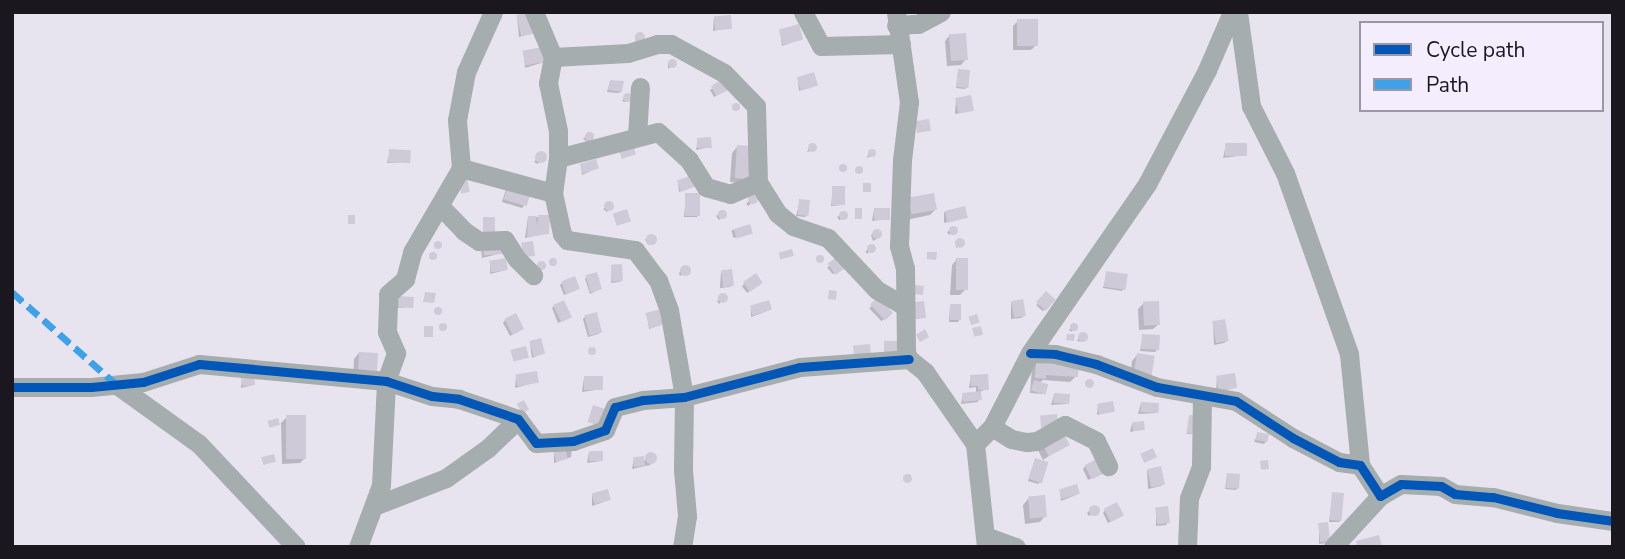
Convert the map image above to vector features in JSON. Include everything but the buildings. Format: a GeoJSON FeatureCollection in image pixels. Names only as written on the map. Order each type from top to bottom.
{"type":"FeatureCollection","features":[{"type":"Feature","properties":{"kind":"street"},"geometry":{"type":"LineString","coordinates":[[358,547],[381,485],[386,381],[396,352],[387,332],[388,293],[405,279],[412,253],[461,168],[457,120],[466,72],[493,12]]}},
{"type":"Feature","properties":{"kind":"street"},"geometry":{"type":"LineString","coordinates":[[534,12],[552,57],[548,83],[558,131],[558,158],[553,193],[558,227],[567,240],[635,250],[656,277],[669,310],[684,397],[683,470],[687,516],[682,547]]}},
{"type":"Feature","properties":{"kind":"street"},"geometry":{"type":"LineString","coordinates":[[803,12],[821,46],[918,24],[941,12]]}},
{"type":"Feature","properties":{"kind":"street"},"geometry":{"type":"LineString","coordinates":[[975,444],[992,427],[1030,352],[1147,184],[1207,70],[1232,12]]}},
{"type":"Feature","properties":{"kind":"street"},"geometry":{"type":"LineString","coordinates":[[1238,12],[1251,106],[1285,173],[1349,354],[1360,466],[1380,496]]}},
{"type":"Feature","properties":{"kind":"street"},"geometry":{"type":"LineString","coordinates":[[898,27],[909,102],[902,160],[899,246],[905,268],[903,306],[909,359]]}},
{"type":"Feature","properties":{"kind":"street"},"geometry":{"type":"LineString","coordinates":[[552,57],[628,53],[657,44],[671,44],[719,70],[755,106],[758,182],[777,213],[793,226],[828,238],[877,290],[903,306]]}},
{"type":"Feature","properties":{"kind":"street"},"geometry":{"type":"LineString","coordinates":[[637,136],[640,87]]}},
{"type":"Feature","properties":{"kind":"street"},"geometry":{"type":"LineString","coordinates":[[558,158],[658,132],[685,156],[706,187],[730,194],[758,182]]}},
{"type":"Feature","properties":{"kind":"street"},"geometry":{"type":"LineString","coordinates":[[461,168],[553,193]]}},
{"type":"Feature","properties":{"kind":"street"},"geometry":{"type":"LineString","coordinates":[[440,206],[464,231],[479,241],[505,240],[517,259],[533,275]]}},
{"type":"Feature","properties":{"kind":"street"},"geometry":{"type":"LineString","coordinates":[[1030,352],[1055,354],[1096,364],[1157,387],[1236,401],[1328,456],[1360,466]]}},
{"type":"Feature","properties":{"kind":"street"},"geometry":{"type":"LineString","coordinates":[[12,387],[143,383],[199,364],[386,381],[432,396],[458,399],[518,419],[536,443],[573,441],[605,430],[615,407],[643,400],[684,397],[800,367],[909,359],[925,372],[975,444],[986,541],[1016,547]]}},
{"type":"Feature","properties":{"kind":"street"},"geometry":{"type":"LineString","coordinates":[[117,385],[199,444],[296,547]]}},
{"type":"Feature","properties":{"kind":"street"},"geometry":{"type":"LineString","coordinates":[[1187,547],[1189,498],[1202,466],[1202,396]]}},
{"type":"Feature","properties":{"kind":"street"},"geometry":{"type":"LineString","coordinates":[[374,506],[446,478],[488,448],[518,419]]}},
{"type":"Feature","properties":{"kind":"street"},"geometry":{"type":"LineString","coordinates":[[992,427],[1011,439],[1027,442],[1037,441],[1065,425],[1096,441],[1108,466]]}},
{"type":"Feature","properties":{"kind":"street"},"geometry":{"type":"LineString","coordinates":[[1333,547],[1380,496],[1401,484],[1441,486],[1455,494],[1493,497],[1557,513],[1613,521]]}},
{"type":"Feature","properties":{"kind":"marked path"},"geometry":{"type":"LineString","coordinates":[[12,292],[117,385]]}},
{"type":"Feature","properties":{"kind":"cycle path"},"geometry":{"type":"LineString","coordinates":[[1030,353],[1055,354],[1096,364],[1157,387],[1236,401],[1293,438],[1339,462],[1360,465],[1380,496],[1401,484],[1441,486],[1455,494],[1493,497],[1557,513],[1613,521]]}},
{"type":"Feature","properties":{"kind":"cycle path"},"geometry":{"type":"LineString","coordinates":[[12,387],[91,387],[143,382],[199,364],[386,381],[432,396],[459,399],[518,419],[536,443],[573,441],[605,430],[615,407],[643,400],[684,397],[800,367],[909,359]]}}]}
